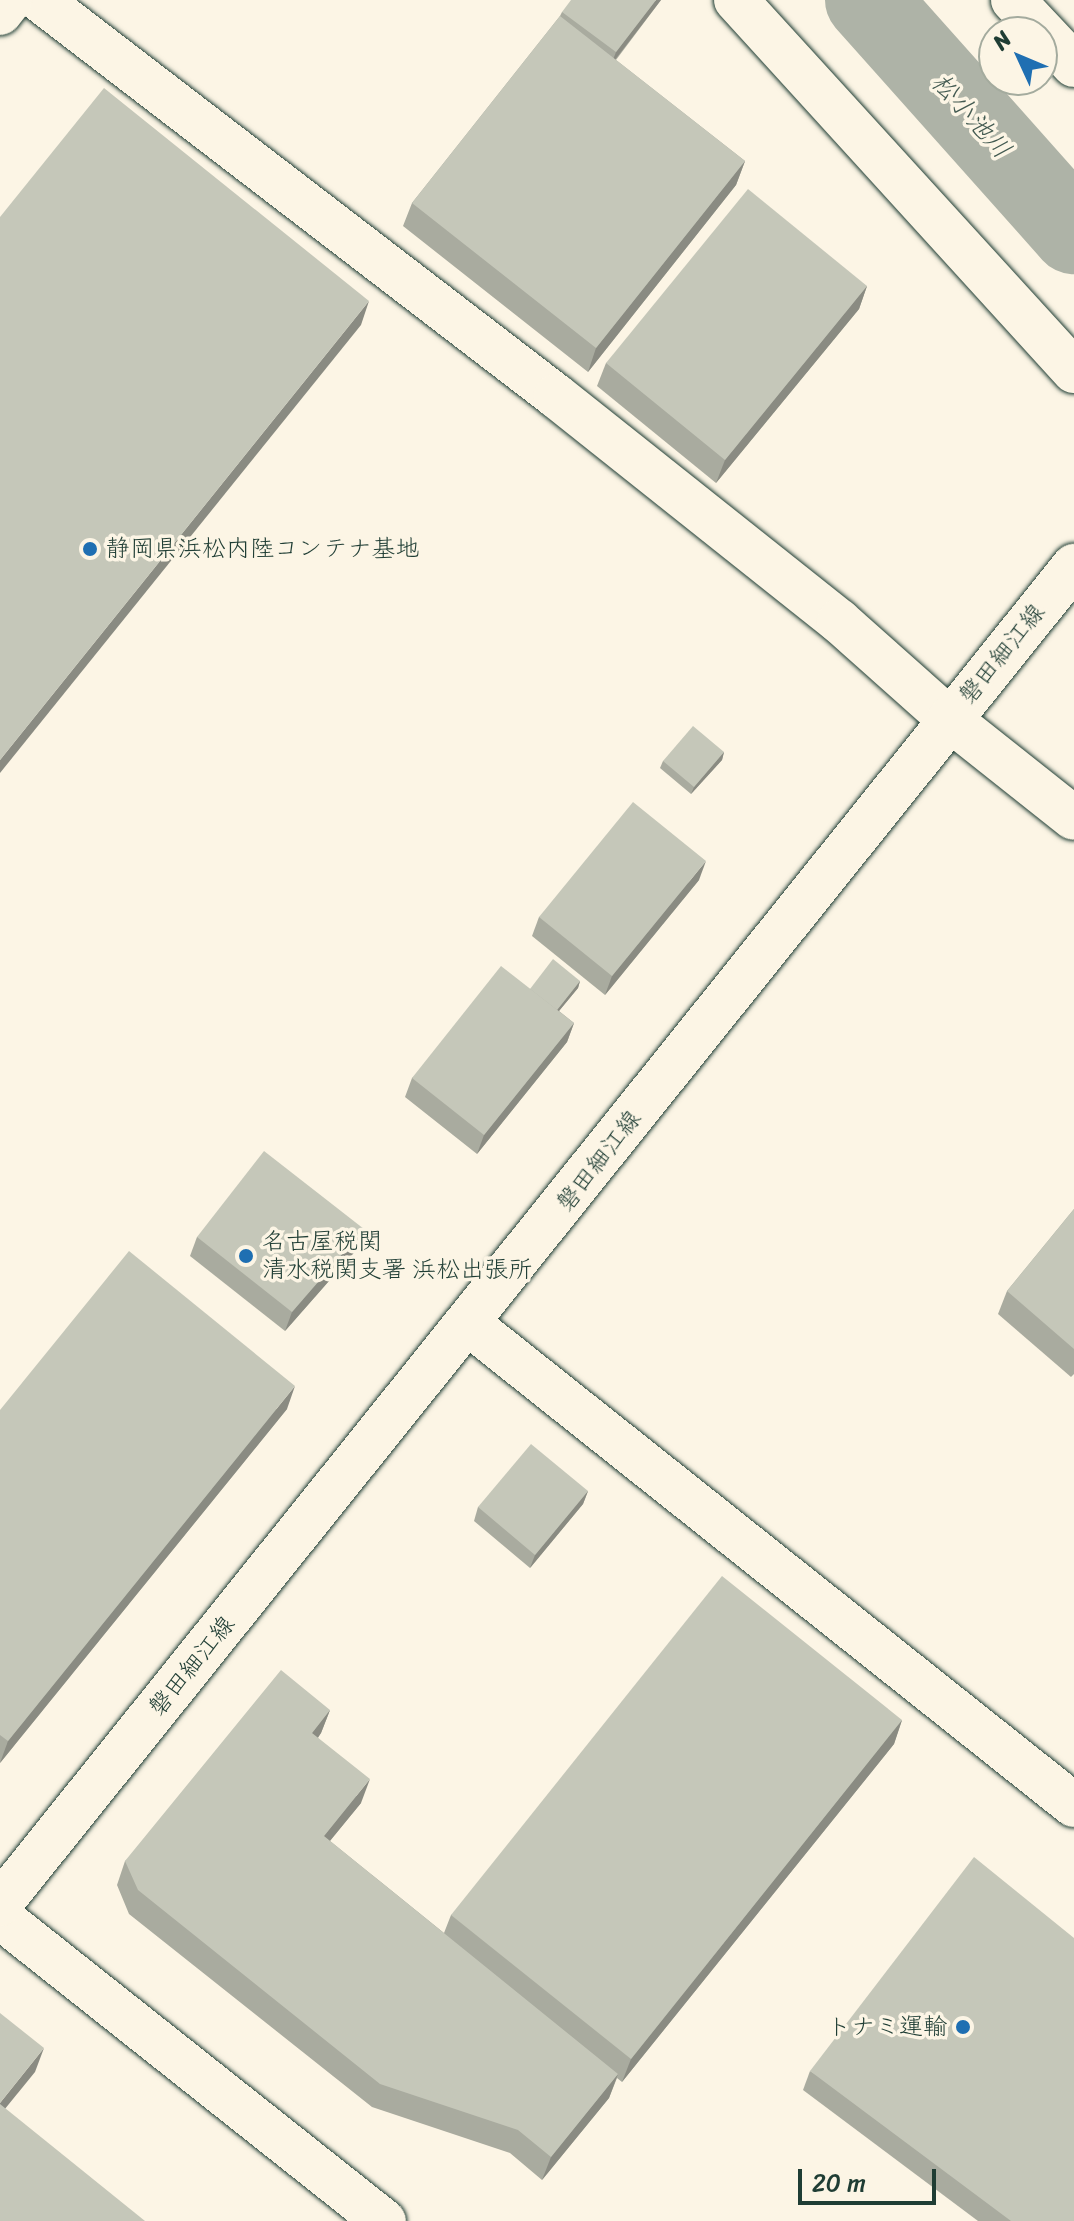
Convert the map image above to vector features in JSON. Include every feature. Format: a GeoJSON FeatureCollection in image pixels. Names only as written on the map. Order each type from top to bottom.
{"type":"FeatureCollection","features":[{"type":"Feature","properties":{"kind":"street"},"geometry":{"type":"LineString","coordinates":[[0,13],[10,0]]}},
{"type":"Feature","properties":{"kind":"street"},"geometry":{"type":"LineString","coordinates":[[40,0],[581,416],[839,621],[949,719],[1074,818]]}},
{"type":"Feature","properties":{"kind":"street"},"geometry":{"type":"LineString","coordinates":[[736,0],[1074,371]]}},
{"type":"Feature","properties":{"kind":"street"},"geometry":{"type":"LineString","coordinates":[[1013,0],[1074,65]]}},
{"type":"Feature","properties":{"kind":"street","name":"磐田細江線"},"geometry":{"type":"LineString","coordinates":[[0,1904],[469,1324],[1074,566]]}},
{"type":"Feature","properties":{"kind":"street"},"geometry":{"type":"LineString","coordinates":[[469,1324],[1074,1805]]}},
{"type":"Feature","properties":{"kind":"street"},"geometry":{"type":"LineString","coordinates":[[0,1917],[384,2221]]}},
{"type":"Feature","properties":{"kind":"building"},"geometry":{"type":"Polygon","coordinates":[[[571,0],[656,0],[616,52],[562,12],[571,0]]]}},
{"type":"Feature","properties":{"kind":"building"},"geometry":{"type":"Polygon","coordinates":[[[560,16],[745,161],[596,348],[412,203],[560,16]]]}},
{"type":"Feature","properties":{"kind":"building","name":"静岡県浜松内陸コンテナ基地"},"geometry":{"type":"Polygon","coordinates":[[[104,88],[369,301],[0,760],[0,217],[104,88]]]}},
{"type":"Feature","properties":{"kind":"building"},"geometry":{"type":"Polygon","coordinates":[[[748,189],[867,286],[725,460],[606,363],[748,189]]]}},
{"type":"Feature","properties":{"kind":"building"},"geometry":{"type":"Polygon","coordinates":[[[693,726],[724,752],[694,787],[663,761],[693,726]]]}},
{"type":"Feature","properties":{"kind":"building"},"geometry":{"type":"Polygon","coordinates":[[[633,802],[706,861],[612,976],[539,917],[633,802]]]}},
{"type":"Feature","properties":{"kind":"building"},"geometry":{"type":"Polygon","coordinates":[[[553,959],[580,981],[557,1010],[530,989],[553,959]]]}},
{"type":"Feature","properties":{"kind":"building"},"geometry":{"type":"Polygon","coordinates":[[[501,966],[574,1023],[484,1135],[412,1078],[501,966]]]}},
{"type":"Feature","properties":{"kind":"building"},"geometry":{"type":"Polygon","coordinates":[[[264,1151],[364,1229],[292,1312],[197,1237],[264,1151]]]}},
{"type":"Feature","properties":{"kind":"building"},"geometry":{"type":"Polygon","coordinates":[[[1074,1209],[1074,1349],[1007,1291],[1074,1209]]]}},
{"type":"Feature","properties":{"kind":"building"},"geometry":{"type":"Polygon","coordinates":[[[129,1251],[295,1386],[8,1741],[0,1735],[0,1410],[129,1251]]]}},
{"type":"Feature","properties":{"kind":"building"},"geometry":{"type":"Polygon","coordinates":[[[531,1444],[588,1491],[535,1555],[478,1507],[531,1444]]]}},
{"type":"Feature","properties":{"kind":"building"},"geometry":{"type":"Polygon","coordinates":[[[722,1576],[902,1720],[631,2059],[451,1915],[722,1576]]]}},
{"type":"Feature","properties":{"kind":"building"},"geometry":{"type":"Polygon","coordinates":[[[281,1670],[330,1710],[312,1733],[370,1779],[324,1836],[618,2074],[551,2157],[518,2130],[380,2084],[138,1890],[125,1861],[281,1670]]]}},
{"type":"Feature","properties":{"kind":"building","name":"トナミ運輸"},"geometry":{"type":"Polygon","coordinates":[[[974,1857],[1074,1938],[1074,2221],[1011,2221],[810,2071],[974,1857]]]}},
{"type":"Feature","properties":{"kind":"building"},"geometry":{"type":"Polygon","coordinates":[[[0,2013],[44,2048],[0,2103],[0,2013]]]}},
{"type":"Feature","properties":{"kind":"building"},"geometry":{"type":"Polygon","coordinates":[[[0,2104],[145,2221],[0,2221],[0,2104]]]}},
{"type":"Feature","properties":{"kind":"waterway","name":"松小池川"},"geometry":{"type":"LineString","coordinates":[[867,0],[1074,232]]}},
{"type":"Feature","properties":{"kind":"place","name":"静岡県浜松内陸コンテナ基地"},"geometry":{"type":"Point","coordinates":[90,549]}},
{"type":"Feature","properties":{"kind":"place","name":"名古屋税関 清水税関支署 浜松出張所"},"geometry":{"type":"Point","coordinates":[246,1256]}},
{"type":"Feature","properties":{"kind":"place","name":"トナミ運輸"},"geometry":{"type":"Point","coordinates":[963,2027]}}]}
